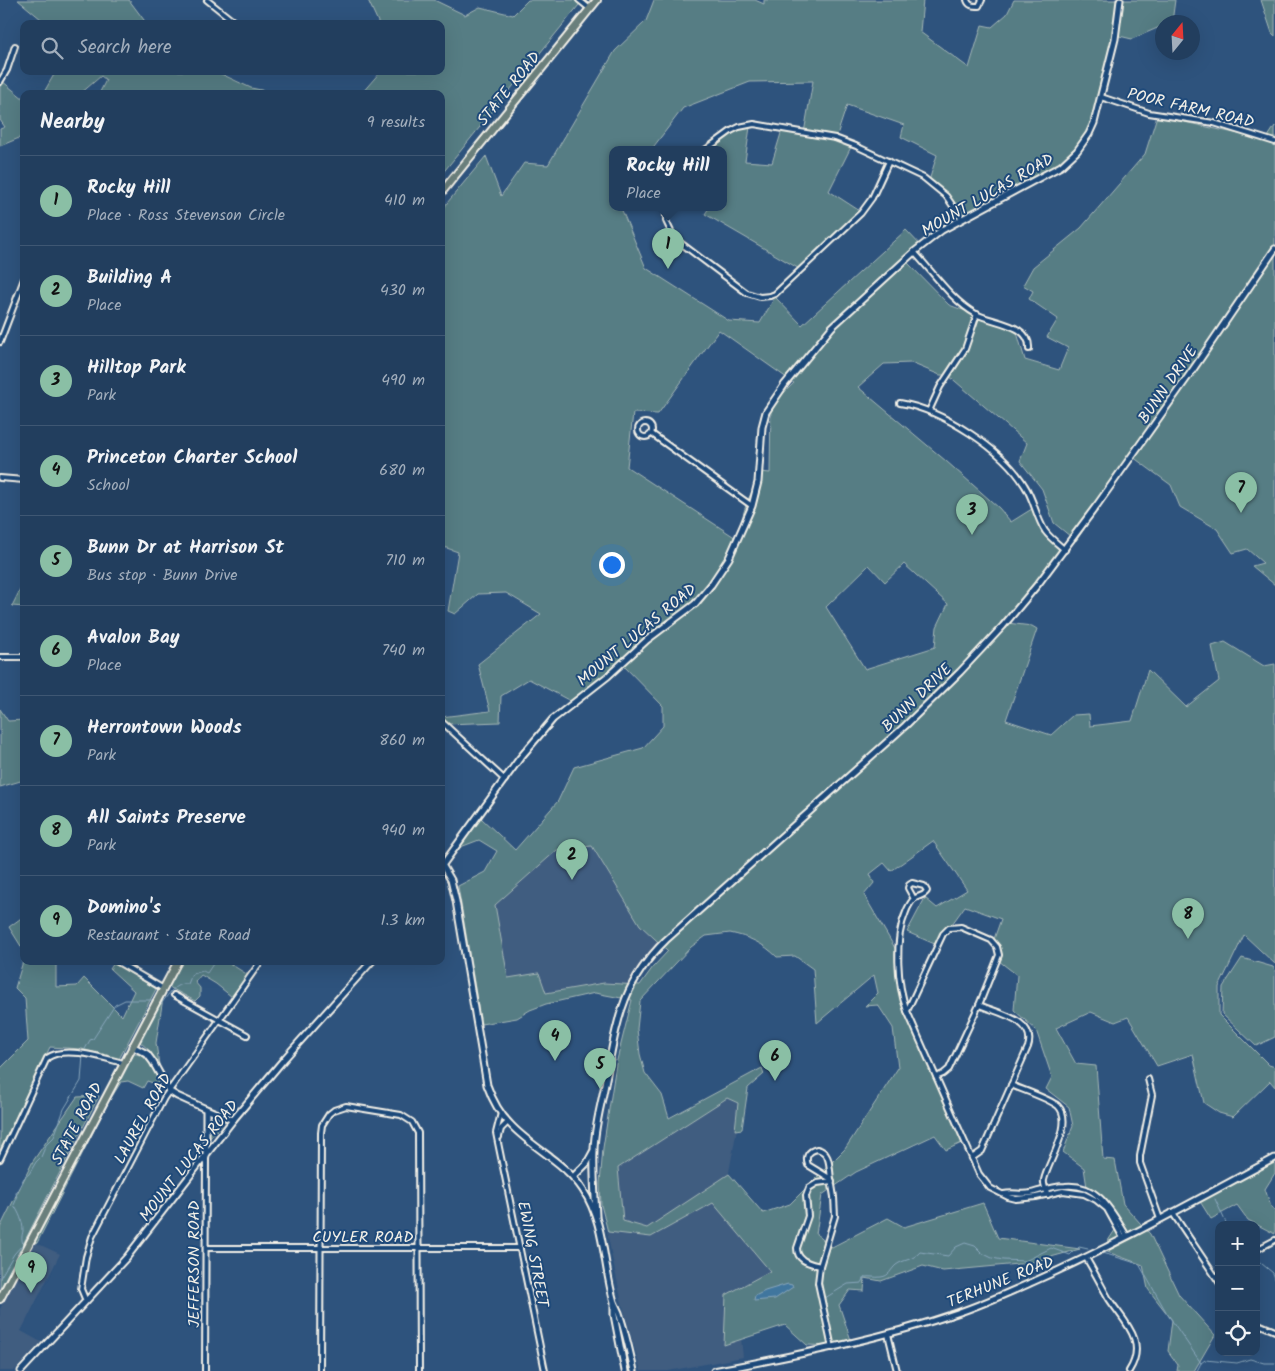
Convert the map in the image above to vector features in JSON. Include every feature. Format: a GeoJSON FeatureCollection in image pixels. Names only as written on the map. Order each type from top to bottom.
{"type":"FeatureCollection","features":[{"type":"Feature","properties":{"kind":"highway","name":"STATE ROAD"},"geometry":{"type":"LineString","coordinates":[[445,188],[597,0]]}},
{"type":"Feature","properties":{"kind":"highway","name":"STATE ROAD"},"geometry":{"type":"LineString","coordinates":[[0,1298],[176,965]]}},
{"type":"Feature","properties":{"kind":"street"},"geometry":{"type":"LineString","coordinates":[[207,0],[232,20]]}},
{"type":"Feature","properties":{"kind":"street"},"geometry":{"type":"LineString","coordinates":[[579,0],[590,9]]}},
{"type":"Feature","properties":{"kind":"street"},"geometry":{"type":"LineString","coordinates":[[967,0],[973,6],[979,6],[982,0]]}},
{"type":"Feature","properties":{"kind":"street","name":"MOUNT LUCAS ROAD"},"geometry":{"type":"LineString","coordinates":[[445,861],[530,745],[553,719],[608,676],[647,640],[703,596],[729,558],[752,506],[758,482],[764,419],[770,405],[832,327],[914,252],[942,230],[1052,172],[1069,160],[1089,134],[1094,123],[1116,35],[1120,0]]}},
{"type":"Feature","properties":{"kind":"street"},"geometry":{"type":"LineString","coordinates":[[0,82],[7,70],[15,46]]}},
{"type":"Feature","properties":{"kind":"street","name":"POOR FARM ROAD"},"geometry":{"type":"LineString","coordinates":[[1101,97],[1149,113],[1214,123],[1275,142]]}},
{"type":"Feature","properties":{"kind":"street"},"geometry":{"type":"LineString","coordinates":[[710,146],[739,127],[762,124],[840,140],[889,161],[934,184],[952,202],[962,219]]}},
{"type":"Feature","properties":{"kind":"street"},"geometry":{"type":"LineString","coordinates":[[666,211],[666,221],[674,238],[741,289],[754,296],[765,297],[775,294],[861,214],[872,198],[889,161]]}},
{"type":"Feature","properties":{"kind":"street","name":"BUNN DRIVE"},"geometry":{"type":"LineString","coordinates":[[596,1216],[593,1185],[594,1151],[599,1113],[618,1017],[630,987],[649,957],[673,933],[934,698],[1003,626],[1064,550],[1188,377],[1275,249]]}},
{"type":"Feature","properties":{"kind":"street"},"geometry":{"type":"LineString","coordinates":[[914,252],[958,300],[977,314],[1023,333],[1028,340],[1029,350]]}},
{"type":"Feature","properties":{"kind":"street"},"geometry":{"type":"LineString","coordinates":[[0,342],[20,289]]}},
{"type":"Feature","properties":{"kind":"street"},"geometry":{"type":"LineString","coordinates":[[930,411],[940,387],[965,349],[977,314]]}},
{"type":"Feature","properties":{"kind":"street"},"geometry":{"type":"LineString","coordinates":[[900,403],[930,411],[970,434],[1010,466],[1028,491],[1046,532],[1064,550]]}},
{"type":"Feature","properties":{"kind":"street"},"geometry":{"type":"LineString","coordinates":[[649,423],[653,429],[652,434],[646,438],[641,436],[638,430],[640,425],[649,423]]}},
{"type":"Feature","properties":{"kind":"street"},"geometry":{"type":"LineString","coordinates":[[652,434],[752,506]]}},
{"type":"Feature","properties":{"kind":"street"},"geometry":{"type":"LineString","coordinates":[[0,478],[20,480]]}},
{"type":"Feature","properties":{"kind":"street"},"geometry":{"type":"LineString","coordinates":[[0,657],[20,657]]}},
{"type":"Feature","properties":{"kind":"street"},"geometry":{"type":"LineString","coordinates":[[445,725],[505,780]]}},
{"type":"Feature","properties":{"kind":"street"},"geometry":{"type":"LineString","coordinates":[[445,870],[451,880],[456,901],[484,1073],[494,1102],[508,1122],[524,1138],[573,1177],[587,1197],[596,1216],[614,1303],[614,1315],[625,1371]]}},
{"type":"Feature","properties":{"kind":"street"},"geometry":{"type":"LineString","coordinates":[[914,899],[908,888],[909,885],[912,883],[924,886],[927,891],[924,895],[914,899],[906,912],[900,931],[900,982],[907,1011],[972,1158],[985,1183],[990,1188],[1008,1197],[1022,1199],[1070,1191],[1089,1196],[1106,1209],[1125,1237]]}},
{"type":"Feature","properties":{"kind":"street"},"geometry":{"type":"LineString","coordinates":[[907,1011],[942,934],[953,927],[961,927],[991,940],[998,951],[998,960],[950,1069],[936,1077]]}},
{"type":"Feature","properties":{"kind":"street"},"geometry":{"type":"LineString","coordinates":[[123,965],[162,988]]}},
{"type":"Feature","properties":{"kind":"street","name":"LAUREL ROAD"},"geometry":{"type":"LineString","coordinates":[[86,1301],[81,1289],[86,1257],[92,1237],[169,1090],[258,965]]}},
{"type":"Feature","properties":{"kind":"street","name":"MOUNT LUCAS ROAD"},"geometry":{"type":"LineString","coordinates":[[21,1371],[127,1258],[234,1120],[285,1058],[368,965]]}},
{"type":"Feature","properties":{"kind":"street"},"geometry":{"type":"LineString","coordinates":[[174,994],[247,1036]]}},
{"type":"Feature","properties":{"kind":"street"},"geometry":{"type":"LineString","coordinates":[[972,1158],[982,1150],[1028,1048],[1029,1034],[1020,1022],[979,1005]]}},
{"type":"Feature","properties":{"kind":"street"},"geometry":{"type":"LineString","coordinates":[[132,1046],[147,1054],[169,1090],[177,1096],[234,1120]]}},
{"type":"Feature","properties":{"kind":"street"},"geometry":{"type":"LineString","coordinates":[[0,1159],[47,1058],[56,1053],[82,1053],[123,1063]]}},
{"type":"Feature","properties":{"kind":"street"},"geometry":{"type":"LineString","coordinates":[[1148,1079],[1152,1095],[1140,1163],[1160,1219]]}},
{"type":"Feature","properties":{"kind":"street"},"geometry":{"type":"LineString","coordinates":[[1011,1085],[1054,1104],[1062,1114],[1063,1123],[1059,1140],[1043,1180],[1048,1195]]}},
{"type":"Feature","properties":{"kind":"street"},"geometry":{"type":"LineString","coordinates":[[320,1371],[321,1132],[322,1125],[329,1114],[340,1108],[352,1107],[401,1115],[412,1122],[418,1134],[419,1371]]}},
{"type":"Feature","properties":{"kind":"street","name":"JEFFERSON ROAD"},"geometry":{"type":"LineString","coordinates":[[205,1371],[206,1109]]}},
{"type":"Feature","properties":{"kind":"street","name":"EWING STREET"},"geometry":{"type":"LineString","coordinates":[[501,1113],[496,1130],[545,1371]]}},
{"type":"Feature","properties":{"kind":"street"},"geometry":{"type":"LineString","coordinates":[[499,1142],[501,1129],[508,1122]]}},
{"type":"Feature","properties":{"kind":"street"},"geometry":{"type":"LineString","coordinates":[[832,1180],[808,1165],[807,1158],[810,1152],[817,1149],[826,1153],[832,1180],[834,1197],[835,1216],[820,1266],[819,1290],[832,1348]]}},
{"type":"Feature","properties":{"kind":"street","name":"BUNN DRIVE"},"geometry":{"type":"LineString","coordinates":[[573,1177],[587,1163],[594,1151]]}},
{"type":"Feature","properties":{"kind":"street","name":"TERHUNE ROAD"},"geometry":{"type":"LineString","coordinates":[[714,1371],[832,1348],[888,1334],[962,1311],[1086,1258],[1275,1158]]}},
{"type":"Feature","properties":{"kind":"street"},"geometry":{"type":"LineString","coordinates":[[820,1266],[804,1261],[797,1253],[797,1248],[808,1216],[806,1196],[809,1188],[817,1183],[832,1180]]}},
{"type":"Feature","properties":{"kind":"street"},"geometry":{"type":"LineString","coordinates":[[1004,1194],[1021,1194],[1072,1186],[1084,1188],[1095,1192],[1110,1207],[1125,1237]]}},
{"type":"Feature","properties":{"kind":"street"},"geometry":{"type":"LineString","coordinates":[[1172,1212],[1215,1276]]}},
{"type":"Feature","properties":{"kind":"street"},"geometry":{"type":"LineString","coordinates":[[1260,1248],[1275,1240]]}},
{"type":"Feature","properties":{"kind":"street","name":"CUYLER ROAD"},"geometry":{"type":"LineString","coordinates":[[206,1248],[520,1248]]}},
{"type":"Feature","properties":{"kind":"street"},"geometry":{"type":"LineString","coordinates":[[1086,1258],[1108,1297],[1132,1333],[1136,1355],[1129,1371]]}},
{"type":"Feature","properties":{"kind":"street"},"geometry":{"type":"LineString","coordinates":[[614,1303],[620,1315],[634,1371]]}},
{"type":"Feature","properties":{"kind":"street"},"geometry":{"type":"LineString","coordinates":[[1260,1325],[1275,1331]]}},
{"type":"Feature","properties":{"kind":"street"},"geometry":{"type":"LineString","coordinates":[[888,1334],[897,1371]]}},
{"type":"Feature","properties":{"kind":"shaded area"},"geometry":{"type":"Polygon","coordinates":[[[592,846],[640,925],[659,942],[644,957],[627,985],[604,983],[545,993],[508,978],[495,905],[557,850],[592,846]]]}},
{"type":"Feature","properties":{"kind":"shaded area"},"geometry":{"type":"Polygon","coordinates":[[[745,1085],[727,1183],[781,1266],[737,1301],[743,1357],[668,1371],[641,1371],[622,1303],[611,1252],[600,1196],[600,1176],[745,1085]]]}},
{"type":"Feature","properties":{"kind":"shaded area"},"geometry":{"type":"Polygon","coordinates":[[[34,1242],[60,1254],[21,1331],[41,1342],[14,1371],[0,1371],[0,1309],[34,1242]]]}},
{"type":"Feature","properties":{"kind":"shaded area"},"geometry":{"type":"Polygon","coordinates":[[[788,1284],[793,1287],[775,1299],[754,1301],[755,1296],[765,1291],[788,1284]]]}},
{"type":"Feature","properties":{"kind":"green space"},"geometry":{"type":"Polygon","coordinates":[[[18,0],[129,0],[144,20],[42,20],[18,0]]]}},
{"type":"Feature","properties":{"kind":"green space"},"geometry":{"type":"Polygon","coordinates":[[[368,0],[434,0],[465,15],[480,7],[513,15],[528,0],[583,0],[445,170],[445,90],[364,90],[378,75],[445,75],[445,20],[377,20],[368,0]]]}},
{"type":"Feature","properties":{"kind":"green space"},"geometry":{"type":"Polygon","coordinates":[[[654,0],[755,0],[764,4],[764,0],[923,0],[920,32],[969,68],[982,25],[992,27],[1007,14],[1014,0],[1175,0],[1173,15],[1155,15],[1155,29],[1132,39],[1115,35],[1088,135],[1066,162],[963,221],[929,181],[937,155],[901,137],[904,125],[847,105],[836,138],[852,145],[829,191],[863,213],[803,271],[705,214],[707,211],[727,211],[727,146],[714,146],[736,131],[750,127],[745,161],[772,163],[782,130],[804,133],[813,81],[750,82],[683,108],[654,146],[609,146],[609,211],[622,211],[646,268],[729,321],[760,323],[775,297],[802,325],[906,230],[923,248],[907,262],[949,305],[1016,329],[1025,360],[1059,370],[1068,348],[1047,337],[1058,319],[1029,299],[1033,291],[1023,285],[1033,267],[1081,228],[1145,154],[1157,116],[1266,140],[1275,126],[1275,585],[1252,566],[1263,563],[1247,549],[1233,553],[1217,529],[1180,507],[1171,485],[1133,457],[1076,541],[1054,523],[1042,489],[1020,461],[1027,443],[948,375],[940,375],[911,363],[884,364],[858,387],[946,461],[999,508],[1011,522],[1035,507],[1046,532],[1065,550],[1007,623],[1032,626],[1037,629],[1006,720],[1051,735],[1073,715],[1089,714],[1090,726],[1132,721],[1148,670],[1186,707],[1219,681],[1212,646],[1225,642],[1264,666],[1275,664],[1275,964],[1244,935],[1219,987],[1219,1015],[1269,1065],[1275,1067],[1275,1087],[1270,1081],[1233,1117],[1219,1113],[1204,1103],[1193,1054],[1157,1066],[1128,1017],[1115,1022],[1091,1012],[1056,1028],[1076,1064],[1096,1066],[1103,1159],[1115,1160],[1123,1204],[1150,1234],[1179,1295],[1215,1335],[1194,1371],[1177,1371],[1178,1365],[1168,1351],[1172,1320],[1148,1289],[1143,1265],[1102,1250],[1119,1224],[1088,1194],[1084,1168],[1063,1152],[1073,1126],[1069,1107],[1046,1089],[1052,1077],[1036,1030],[1014,1010],[1017,975],[999,961],[993,942],[1001,919],[965,906],[937,945],[907,932],[925,898],[937,908],[967,890],[933,841],[891,871],[884,863],[870,874],[874,883],[864,895],[899,955],[900,989],[964,1142],[946,1150],[935,1135],[856,1172],[822,1195],[816,1234],[832,1247],[888,1218],[904,1227],[983,1203],[998,1238],[1080,1249],[1029,1263],[943,1271],[923,1266],[881,1281],[865,1278],[864,1291],[850,1290],[839,1305],[852,1343],[837,1346],[807,1345],[785,1325],[724,1345],[726,1295],[770,1271],[713,1203],[651,1237],[608,1232],[601,1205],[600,1184],[603,1148],[616,1064],[632,1000],[595,993],[546,1004],[530,1010],[517,1018],[481,1024],[458,886],[485,872],[497,851],[479,840],[458,848],[481,818],[515,850],[558,801],[574,767],[643,748],[663,726],[663,706],[622,664],[574,703],[529,679],[501,696],[500,722],[447,724],[445,722],[445,717],[490,711],[478,664],[541,614],[506,593],[478,594],[455,614],[448,611],[458,552],[445,547],[445,207],[486,156],[501,196],[524,163],[548,165],[615,51],[646,21],[654,0]],[[719,330],[658,414],[633,413],[627,467],[736,538],[747,502],[761,472],[770,473],[771,405],[794,383],[719,330]],[[904,564],[885,582],[869,565],[826,607],[865,669],[935,647],[937,627],[948,604],[904,564]],[[592,846],[557,850],[495,905],[508,978],[539,973],[546,993],[604,983],[640,985],[668,951],[640,925],[592,846]],[[730,933],[706,936],[691,947],[640,1001],[637,1029],[640,1054],[645,1073],[662,1095],[669,1118],[762,1068],[764,1074],[748,1088],[742,1129],[735,1130],[738,1103],[727,1098],[618,1168],[623,1221],[647,1228],[729,1174],[763,1213],[790,1204],[845,1149],[898,1068],[893,1028],[878,1005],[865,1006],[878,993],[874,975],[817,1023],[813,969],[795,956],[777,957],[761,944],[743,936],[730,933]]]}},
{"type":"Feature","properties":{"kind":"green space"},"geometry":{"type":"Polygon","coordinates":[[[1261,0],[1275,0],[1275,36],[1272,33],[1261,0]]]}},
{"type":"Feature","properties":{"kind":"green space"},"geometry":{"type":"Polygon","coordinates":[[[54,75],[223,75],[251,88],[261,90],[101,90],[106,80],[101,76],[85,90],[45,90],[54,75]]]}},
{"type":"Feature","properties":{"kind":"green space"},"geometry":{"type":"Polygon","coordinates":[[[2,81],[20,96],[20,138],[0,146],[0,129],[5,127],[0,120],[0,82],[2,81]]]}},
{"type":"Feature","properties":{"kind":"green space"},"geometry":{"type":"Polygon","coordinates":[[[20,590],[20,607],[12,606],[20,590]]]}},
{"type":"Feature","properties":{"kind":"green space"},"geometry":{"type":"Polygon","coordinates":[[[0,709],[8,721],[20,720],[20,781],[0,787],[0,709]]]}},
{"type":"Feature","properties":{"kind":"green space"},"geometry":{"type":"Polygon","coordinates":[[[20,919],[20,945],[9,927],[20,919]]]}},
{"type":"Feature","properties":{"kind":"green space"},"geometry":{"type":"Polygon","coordinates":[[[1242,958],[1273,967],[1275,970],[1275,1037],[1256,1046],[1222,1014],[1223,987],[1242,958]]]}},
{"type":"Feature","properties":{"kind":"green space"},"geometry":{"type":"Polygon","coordinates":[[[22,965],[56,965],[56,987],[77,986],[84,978],[122,1016],[134,991],[110,969],[113,965],[117,965],[156,989],[119,1059],[82,1049],[50,1047],[0,1150],[0,1069],[28,1041],[25,998],[15,988],[22,965]]]}},
{"type":"Feature","properties":{"kind":"green space"},"geometry":{"type":"Polygon","coordinates":[[[181,965],[232,965],[248,975],[232,997],[201,975],[195,982],[200,988],[200,996],[195,1001],[169,987],[181,965]]]}},
{"type":"Feature","properties":{"kind":"green space"},"geometry":{"type":"Polygon","coordinates":[[[163,998],[156,1043],[159,1065],[150,1051],[140,1042],[163,998]]]}},
{"type":"Feature","properties":{"kind":"green space"},"geometry":{"type":"Polygon","coordinates":[[[134,1054],[147,1060],[160,1083],[156,1084],[147,1081],[143,1088],[128,1081],[121,1082],[108,1103],[37,1243],[34,1242],[106,1101],[134,1054]]]}},
{"type":"Feature","properties":{"kind":"green space"},"geometry":{"type":"Polygon","coordinates":[[[99,1096],[0,1289],[0,1228],[33,1161],[77,1097],[99,1096]]]}},
{"type":"Feature","properties":{"kind":"green space"},"geometry":{"type":"Polygon","coordinates":[[[214,1116],[224,1120],[224,1122],[209,1139],[209,1119],[214,1116]]]}},
{"type":"Feature","properties":{"kind":"green space"},"geometry":{"type":"Polygon","coordinates":[[[1275,1159],[1275,1173],[1265,1189],[1271,1207],[1275,1210],[1275,1234],[1260,1226],[1260,1221],[1248,1220],[1237,1205],[1211,1219],[1199,1200],[1275,1159]]]}},
{"type":"Feature","properties":{"kind":"waterway"},"geometry":{"type":"LineString","coordinates":[[161,1004],[175,987],[188,984],[192,974],[203,971],[207,973],[212,965]]}},
{"type":"Feature","properties":{"kind":"waterway"},"geometry":{"type":"LineString","coordinates":[[84,1051],[115,1005],[125,1000],[152,1000]]}},
{"type":"Feature","properties":{"kind":"waterway"},"geometry":{"type":"LineString","coordinates":[[0,1278],[14,1254],[23,1244],[22,1224],[14,1205],[17,1198],[16,1193],[24,1178],[41,1157],[46,1145],[54,1137],[64,1109],[81,1081],[83,1055]]}},
{"type":"Feature","properties":{"kind":"waterway"},"geometry":{"type":"LineString","coordinates":[[1215,1199],[1225,1221]]}},
{"type":"Feature","properties":{"kind":"waterway"},"geometry":{"type":"LineString","coordinates":[[825,1298],[848,1284],[862,1283],[865,1277],[884,1276],[896,1265],[914,1257],[920,1252],[948,1256],[956,1247],[965,1243],[975,1246],[982,1253],[992,1258],[1003,1260],[1025,1261],[1051,1248],[1070,1255],[1073,1252]]}},
{"type":"Feature","properties":{"kind":"waterway"},"geometry":{"type":"LineString","coordinates":[[1077,1249],[1079,1247],[1088,1249]]}},
{"type":"Feature","properties":{"kind":"waterway"},"geometry":{"type":"LineString","coordinates":[[1103,1253],[1139,1264],[1168,1315],[1201,1363]]}},
{"type":"Feature","properties":{"kind":"waterway"},"geometry":{"type":"LineString","coordinates":[[1260,1262],[1273,1273],[1275,1279]]}},
{"type":"Feature","properties":{"kind":"waterway"},"geometry":{"type":"LineString","coordinates":[[1197,1371],[1205,1360],[1237,1363],[1250,1359],[1264,1363],[1275,1363]]}},
{"type":"Feature","properties":{"kind":"place","name":"Rocky Hill"},"geometry":{"type":"Point","coordinates":[668,269]}},
{"type":"Feature","properties":{"kind":"place","name":"Herrontown Woods"},"geometry":{"type":"Point","coordinates":[1241,513]}},
{"type":"Feature","properties":{"kind":"place","name":"Hilltop Park"},"geometry":{"type":"Point","coordinates":[972,535]}},
{"type":"Feature","properties":{"kind":"place","name":"Building A"},"geometry":{"type":"Point","coordinates":[572,880]}},
{"type":"Feature","properties":{"kind":"place","name":"All Saints Preserve"},"geometry":{"type":"Point","coordinates":[1188,939]}},
{"type":"Feature","properties":{"kind":"place","name":"Princeton Charter School"},"geometry":{"type":"Point","coordinates":[555,1061]}},
{"type":"Feature","properties":{"kind":"place","name":"Avalon Bay"},"geometry":{"type":"Point","coordinates":[775,1081]}},
{"type":"Feature","properties":{"kind":"place","name":"Bunn Dr at Harrison St"},"geometry":{"type":"Point","coordinates":[600,1089]}},
{"type":"Feature","properties":{"kind":"place","name":"Domino's"},"geometry":{"type":"Point","coordinates":[31,1293]}}]}
